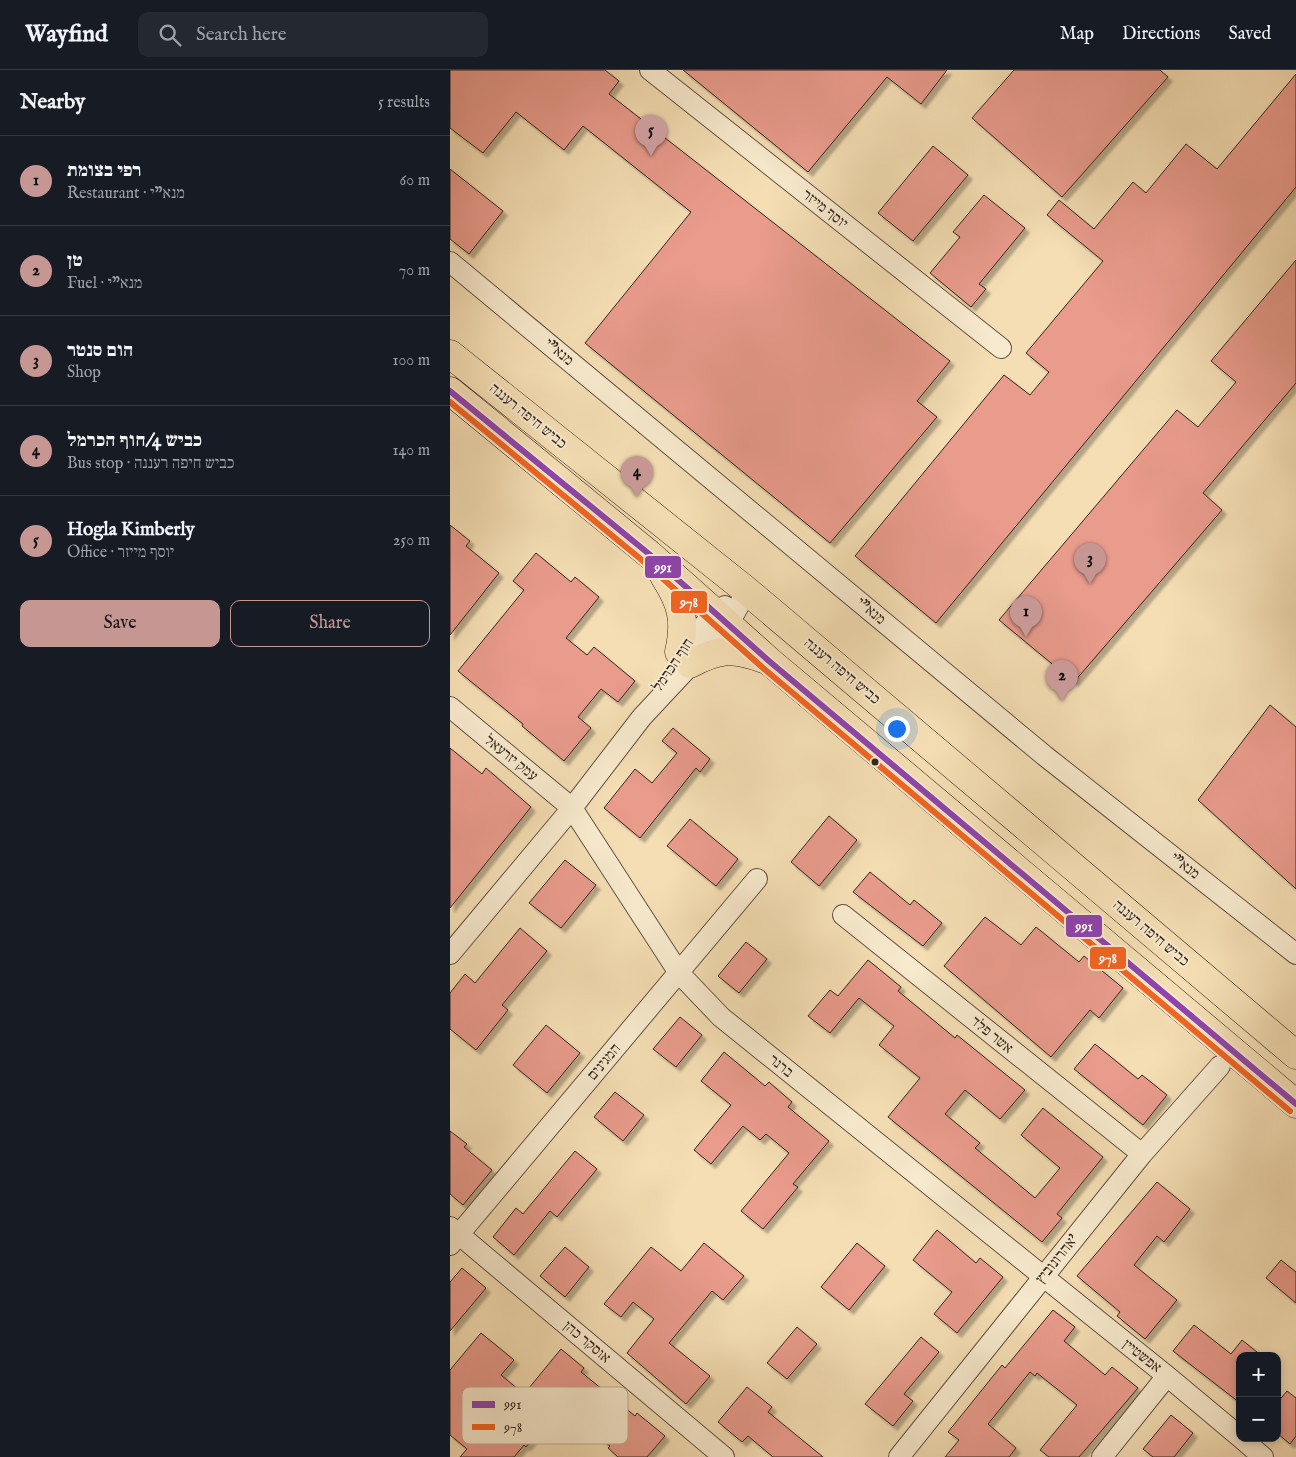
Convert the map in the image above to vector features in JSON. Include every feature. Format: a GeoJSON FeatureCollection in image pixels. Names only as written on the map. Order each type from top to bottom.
{"type":"FeatureCollection","features":[{"type":"Feature","properties":{"kind":"highway","name":"כביש חיפה רעננה"},"geometry":{"type":"LineString","coordinates":[[450,354],[746,591],[1296,1055]]}},
{"type":"Feature","properties":{"kind":"highway","name":"כביש חיפה רעננה"},"geometry":{"type":"LineString","coordinates":[[450,391],[649,554],[769,661],[1296,1104]]}},
{"type":"Feature","properties":{"kind":"highway"},"geometry":{"type":"LineString","coordinates":[[649,554],[675,594],[683,615],[685,658],[722,650],[741,651],[769,661]]}},
{"type":"Feature","properties":{"kind":"street","name":"יוסף מייזר"},"geometry":{"type":"LineString","coordinates":[[650,70],[1001,348]]}},
{"type":"Feature","properties":{"kind":"street","name":"מנא\"י"},"geometry":{"type":"LineString","coordinates":[[450,262],[1046,756],[1296,954]]}},
{"type":"Feature","properties":{"kind":"street","name":"חוף הכרמל"},"geometry":{"type":"LineString","coordinates":[[450,954],[572,808],[685,658],[746,591]]}},
{"type":"Feature","properties":{"kind":"street","name":"עמק יזרעאל"},"geometry":{"type":"LineString","coordinates":[[450,707],[572,808]]}},
{"type":"Feature","properties":{"kind":"street","name":"ברנר"},"geometry":{"type":"LineString","coordinates":[[572,808],[679,973],[721,1017],[1042,1277]]}},
{"type":"Feature","properties":{"kind":"street","name":"המגינים"},"geometry":{"type":"LineString","coordinates":[[453,1235],[679,973],[757,879]]}},
{"type":"Feature","properties":{"kind":"street","name":"אשר פלד"},"geometry":{"type":"LineString","coordinates":[[843,915],[1142,1154]]}},
{"type":"Feature","properties":{"kind":"street","name":"אהרונוביץ'"},"geometry":{"type":"LineString","coordinates":[[899,1457],[1142,1154],[1220,1066]]}},
{"type":"Feature","properties":{"kind":"street","name":"אוסקר כהן"},"geometry":{"type":"LineString","coordinates":[[453,1235],[724,1457]]}},
{"type":"Feature","properties":{"kind":"street","name":"אפשטיין"},"geometry":{"type":"LineString","coordinates":[[1042,1277],[1167,1376],[1236,1435]]}},
{"type":"Feature","properties":{"kind":"street"},"geometry":{"type":"LineString","coordinates":[[1102,1457],[1167,1376]]}},
{"type":"Feature","properties":{"kind":"street","name":"אפשטיין"},"geometry":{"type":"LineString","coordinates":[[1245,1442],[1263,1457]]}},
{"type":"Feature","properties":{"kind":"building"},"geometry":{"type":"Polygon","coordinates":[[[450,70],[605,70],[619,81],[609,94],[950,361],[917,401],[937,417],[830,543],[585,343],[691,212],[583,126],[564,150],[516,112],[483,153],[450,128],[450,70]]]}},
{"type":"Feature","properties":{"kind":"building"},"geometry":{"type":"Polygon","coordinates":[[[683,70],[947,70],[921,104],[887,77],[808,172],[683,70]]]}},
{"type":"Feature","properties":{"kind":"building"},"geometry":{"type":"Polygon","coordinates":[[[1014,70],[1160,70],[1168,77],[1062,197],[972,118],[1014,70]]]}},
{"type":"Feature","properties":{"kind":"building"},"geometry":{"type":"Polygon","coordinates":[[[1296,74],[1296,187],[936,623],[855,556],[1004,375],[1030,395],[1049,372],[1026,353],[1103,261],[1047,215],[1059,200],[1094,229],[1133,182],[1146,193],[1186,144],[1217,169],[1296,74]]]}},
{"type":"Feature","properties":{"kind":"building"},"geometry":{"type":"Polygon","coordinates":[[[933,146],[968,175],[913,241],[878,213],[933,146]]]}},
{"type":"Feature","properties":{"kind":"building"},"geometry":{"type":"Polygon","coordinates":[[[450,169],[503,211],[469,254],[450,239],[450,169]]]}},
{"type":"Feature","properties":{"kind":"building"},"geometry":{"type":"Polygon","coordinates":[[[984,195],[1025,228],[979,284],[986,289],[971,307],[930,273],[960,237],[953,232],[984,195]]]}},
{"type":"Feature","properties":{"kind":"building"},"geometry":{"type":"Polygon","coordinates":[[[1296,260],[1296,383],[1203,493],[1222,510],[1074,682],[999,620],[1177,410],[1198,427],[1236,382],[1211,361],[1296,260]]]}},
{"type":"Feature","properties":{"kind":"building"},"geometry":{"type":"Polygon","coordinates":[[[450,525],[470,541],[466,546],[499,573],[450,635],[450,525]]]}},
{"type":"Feature","properties":{"kind":"building"},"geometry":{"type":"Polygon","coordinates":[[[536,553],[571,582],[575,577],[599,597],[566,638],[587,655],[594,647],[635,681],[618,702],[601,689],[578,717],[591,728],[564,761],[522,726],[523,724],[458,671],[524,590],[513,581],[536,553]]]}},
{"type":"Feature","properties":{"kind":"building"},"geometry":{"type":"Polygon","coordinates":[[[1270,705],[1296,727],[1296,889],[1198,800],[1270,705]]]}},
{"type":"Feature","properties":{"kind":"building"},"geometry":{"type":"Polygon","coordinates":[[[673,728],[710,759],[700,772],[696,768],[640,838],[604,808],[635,769],[652,783],[677,753],[662,741],[673,728]]]}},
{"type":"Feature","properties":{"kind":"building"},"geometry":{"type":"Polygon","coordinates":[[[450,748],[482,774],[486,768],[531,807],[450,908],[450,748]]]}},
{"type":"Feature","properties":{"kind":"building"},"geometry":{"type":"Polygon","coordinates":[[[829,816],[857,840],[819,886],[791,862],[829,816]]]}},
{"type":"Feature","properties":{"kind":"building"},"geometry":{"type":"Polygon","coordinates":[[[690,819],[738,859],[716,886],[667,846],[690,819]]]}},
{"type":"Feature","properties":{"kind":"building"},"geometry":{"type":"Polygon","coordinates":[[[565,860],[596,885],[561,928],[529,903],[565,860]]]}},
{"type":"Feature","properties":{"kind":"building"},"geometry":{"type":"Polygon","coordinates":[[[870,872],[910,905],[914,900],[942,923],[923,946],[853,892],[870,872]]]}},
{"type":"Feature","properties":{"kind":"building"},"geometry":{"type":"Polygon","coordinates":[[[985,917],[1021,945],[1036,927],[1079,962],[1084,956],[1123,988],[1099,1018],[1090,1010],[1051,1057],[944,966],[985,917]]]}},
{"type":"Feature","properties":{"kind":"building"},"geometry":{"type":"Polygon","coordinates":[[[520,928],[547,951],[502,1005],[508,1010],[476,1050],[450,1029],[450,993],[465,974],[475,983],[520,928]]]}},
{"type":"Feature","properties":{"kind":"building"},"geometry":{"type":"Polygon","coordinates":[[[746,942],[767,959],[739,993],[718,976],[746,942]]]}},
{"type":"Feature","properties":{"kind":"building"},"geometry":{"type":"Polygon","coordinates":[[[868,960],[901,987],[898,991],[955,1038],[957,1035],[1025,1090],[1000,1119],[965,1090],[945,1114],[980,1143],[975,1148],[1035,1198],[1060,1168],[1021,1135],[1043,1108],[1103,1157],[1057,1214],[1062,1218],[1042,1242],[888,1117],[920,1078],[879,1045],[894,1026],[859,998],[830,1033],[808,1016],[830,990],[838,996],[868,960]]]}},
{"type":"Feature","properties":{"kind":"building"},"geometry":{"type":"Polygon","coordinates":[[[680,1017],[702,1035],[676,1067],[653,1049],[680,1017]]]}},
{"type":"Feature","properties":{"kind":"building"},"geometry":{"type":"Polygon","coordinates":[[[546,1025],[580,1053],[547,1093],[513,1065],[546,1025]]]}},
{"type":"Feature","properties":{"kind":"building"},"geometry":{"type":"Polygon","coordinates":[[[1095,1044],[1138,1079],[1142,1075],[1167,1095],[1143,1125],[1074,1069],[1095,1044]]]}},
{"type":"Feature","properties":{"kind":"building"},"geometry":{"type":"Polygon","coordinates":[[[724,1052],[765,1086],[769,1082],[792,1102],[788,1107],[829,1141],[793,1184],[798,1187],[763,1229],[741,1211],[789,1153],[766,1134],[760,1140],[743,1126],[711,1164],[694,1150],[731,1105],[701,1081],[724,1052]]]}},
{"type":"Feature","properties":{"kind":"building"},"geometry":{"type":"Polygon","coordinates":[[[615,1092],[644,1115],[623,1141],[594,1117],[615,1092]]]}},
{"type":"Feature","properties":{"kind":"building"},"geometry":{"type":"Polygon","coordinates":[[[450,1131],[467,1144],[464,1147],[492,1170],[463,1205],[450,1194],[450,1131]]]}},
{"type":"Feature","properties":{"kind":"building"},"geometry":{"type":"Polygon","coordinates":[[[575,1151],[597,1169],[557,1217],[550,1211],[514,1255],[493,1237],[516,1208],[523,1214],[575,1151]]]}},
{"type":"Feature","properties":{"kind":"building"},"geometry":{"type":"Polygon","coordinates":[[[1157,1182],[1190,1209],[1164,1242],[1157,1236],[1134,1265],[1177,1300],[1145,1339],[1117,1316],[1120,1312],[1077,1276],[1157,1182]]]}},
{"type":"Feature","properties":{"kind":"building"},"geometry":{"type":"Polygon","coordinates":[[[937,1230],[976,1263],[980,1258],[1003,1277],[957,1333],[934,1314],[952,1292],[913,1260],[937,1230]]]}},
{"type":"Feature","properties":{"kind":"building"},"geometry":{"type":"Polygon","coordinates":[[[704,1243],[744,1276],[723,1300],[712,1291],[669,1343],[710,1376],[686,1404],[627,1353],[654,1319],[633,1302],[621,1317],[604,1304],[651,1247],[681,1271],[704,1243]]]}},
{"type":"Feature","properties":{"kind":"building"},"geometry":{"type":"Polygon","coordinates":[[[857,1243],[885,1266],[849,1310],[821,1287],[857,1243]]]}},
{"type":"Feature","properties":{"kind":"building"},"geometry":{"type":"Polygon","coordinates":[[[565,1247],[589,1267],[565,1297],[540,1276],[565,1247]]]}},
{"type":"Feature","properties":{"kind":"building"},"geometry":{"type":"Polygon","coordinates":[[[1281,1260],[1296,1272],[1296,1303],[1266,1278],[1281,1260]]]}},
{"type":"Feature","properties":{"kind":"building"},"geometry":{"type":"Polygon","coordinates":[[[462,1268],[486,1288],[450,1331],[450,1282],[462,1268]]]}},
{"type":"Feature","properties":{"kind":"building"},"geometry":{"type":"Polygon","coordinates":[[[1053,1310],[1075,1327],[1064,1341],[1105,1375],[1112,1367],[1138,1388],[1079,1457],[1049,1457],[1040,1450],[1077,1405],[1037,1373],[1035,1376],[1030,1372],[988,1424],[1016,1448],[1009,1457],[945,1457],[959,1440],[948,1432],[1002,1365],[1005,1368],[1053,1310]]]}},
{"type":"Feature","properties":{"kind":"building"},"geometry":{"type":"Polygon","coordinates":[[[1194,1325],[1231,1354],[1242,1340],[1257,1352],[1236,1352],[1236,1400],[1173,1351],[1194,1325]]]}},
{"type":"Feature","properties":{"kind":"building"},"geometry":{"type":"Polygon","coordinates":[[[797,1327],[817,1344],[787,1379],[767,1363],[797,1327]]]}},
{"type":"Feature","properties":{"kind":"building"},"geometry":{"type":"Polygon","coordinates":[[[481,1333],[514,1360],[501,1375],[516,1387],[462,1387],[462,1444],[528,1444],[526,1447],[524,1445],[514,1457],[460,1457],[467,1449],[450,1435],[450,1370],[481,1333]]]}},
{"type":"Feature","properties":{"kind":"building"},"geometry":{"type":"Polygon","coordinates":[[[921,1337],[939,1352],[904,1394],[913,1401],[893,1426],[865,1404],[921,1337]]]}},
{"type":"Feature","properties":{"kind":"building"},"geometry":{"type":"Polygon","coordinates":[[[561,1349],[584,1368],[581,1372],[599,1387],[530,1387],[561,1349]]]}},
{"type":"Feature","properties":{"kind":"building"},"geometry":{"type":"Polygon","coordinates":[[[747,1387],[772,1407],[768,1412],[823,1457],[773,1457],[748,1436],[742,1442],[718,1422],[747,1387]]]}},
{"type":"Feature","properties":{"kind":"building"},"geometry":{"type":"Polygon","coordinates":[[[1287,1391],[1296,1398],[1296,1436],[1290,1444],[1281,1436],[1281,1398],[1287,1391]]]}},
{"type":"Feature","properties":{"kind":"building"},"geometry":{"type":"Polygon","coordinates":[[[628,1410],[635,1416],[637,1413],[665,1436],[647,1457],[618,1457],[608,1448],[610,1446],[608,1444],[628,1444],[628,1410]]]}},
{"type":"Feature","properties":{"kind":"building"},"geometry":{"type":"Polygon","coordinates":[[[1171,1415],[1193,1433],[1174,1457],[1153,1457],[1143,1449],[1171,1415]]]}},
{"type":"Feature","properties":{"kind":"transit line","name":"991"},"geometry":{"type":"LineString","coordinates":[[450,391],[649,554],[769,661],[1296,1104]]}},
{"type":"Feature","properties":{"kind":"transit line","name":"978"},"geometry":{"type":"LineString","coordinates":[[450,402],[643,561],[763,668],[1290,1111]]}},
{"type":"Feature","properties":{"kind":"place","name":"Hogla Kimberly"},"geometry":{"type":"Point","coordinates":[651,156]}},
{"type":"Feature","properties":{"kind":"place","name":"כביש 4/חוף הכרמל"},"geometry":{"type":"Point","coordinates":[637,497]}},
{"type":"Feature","properties":{"kind":"place","name":"הום סנטר"},"geometry":{"type":"Point","coordinates":[1090,584]}},
{"type":"Feature","properties":{"kind":"place","name":"רפי בצומת"},"geometry":{"type":"Point","coordinates":[1026,637]}},
{"type":"Feature","properties":{"kind":"place","name":"טן"},"geometry":{"type":"Point","coordinates":[1062,701]}}]}
